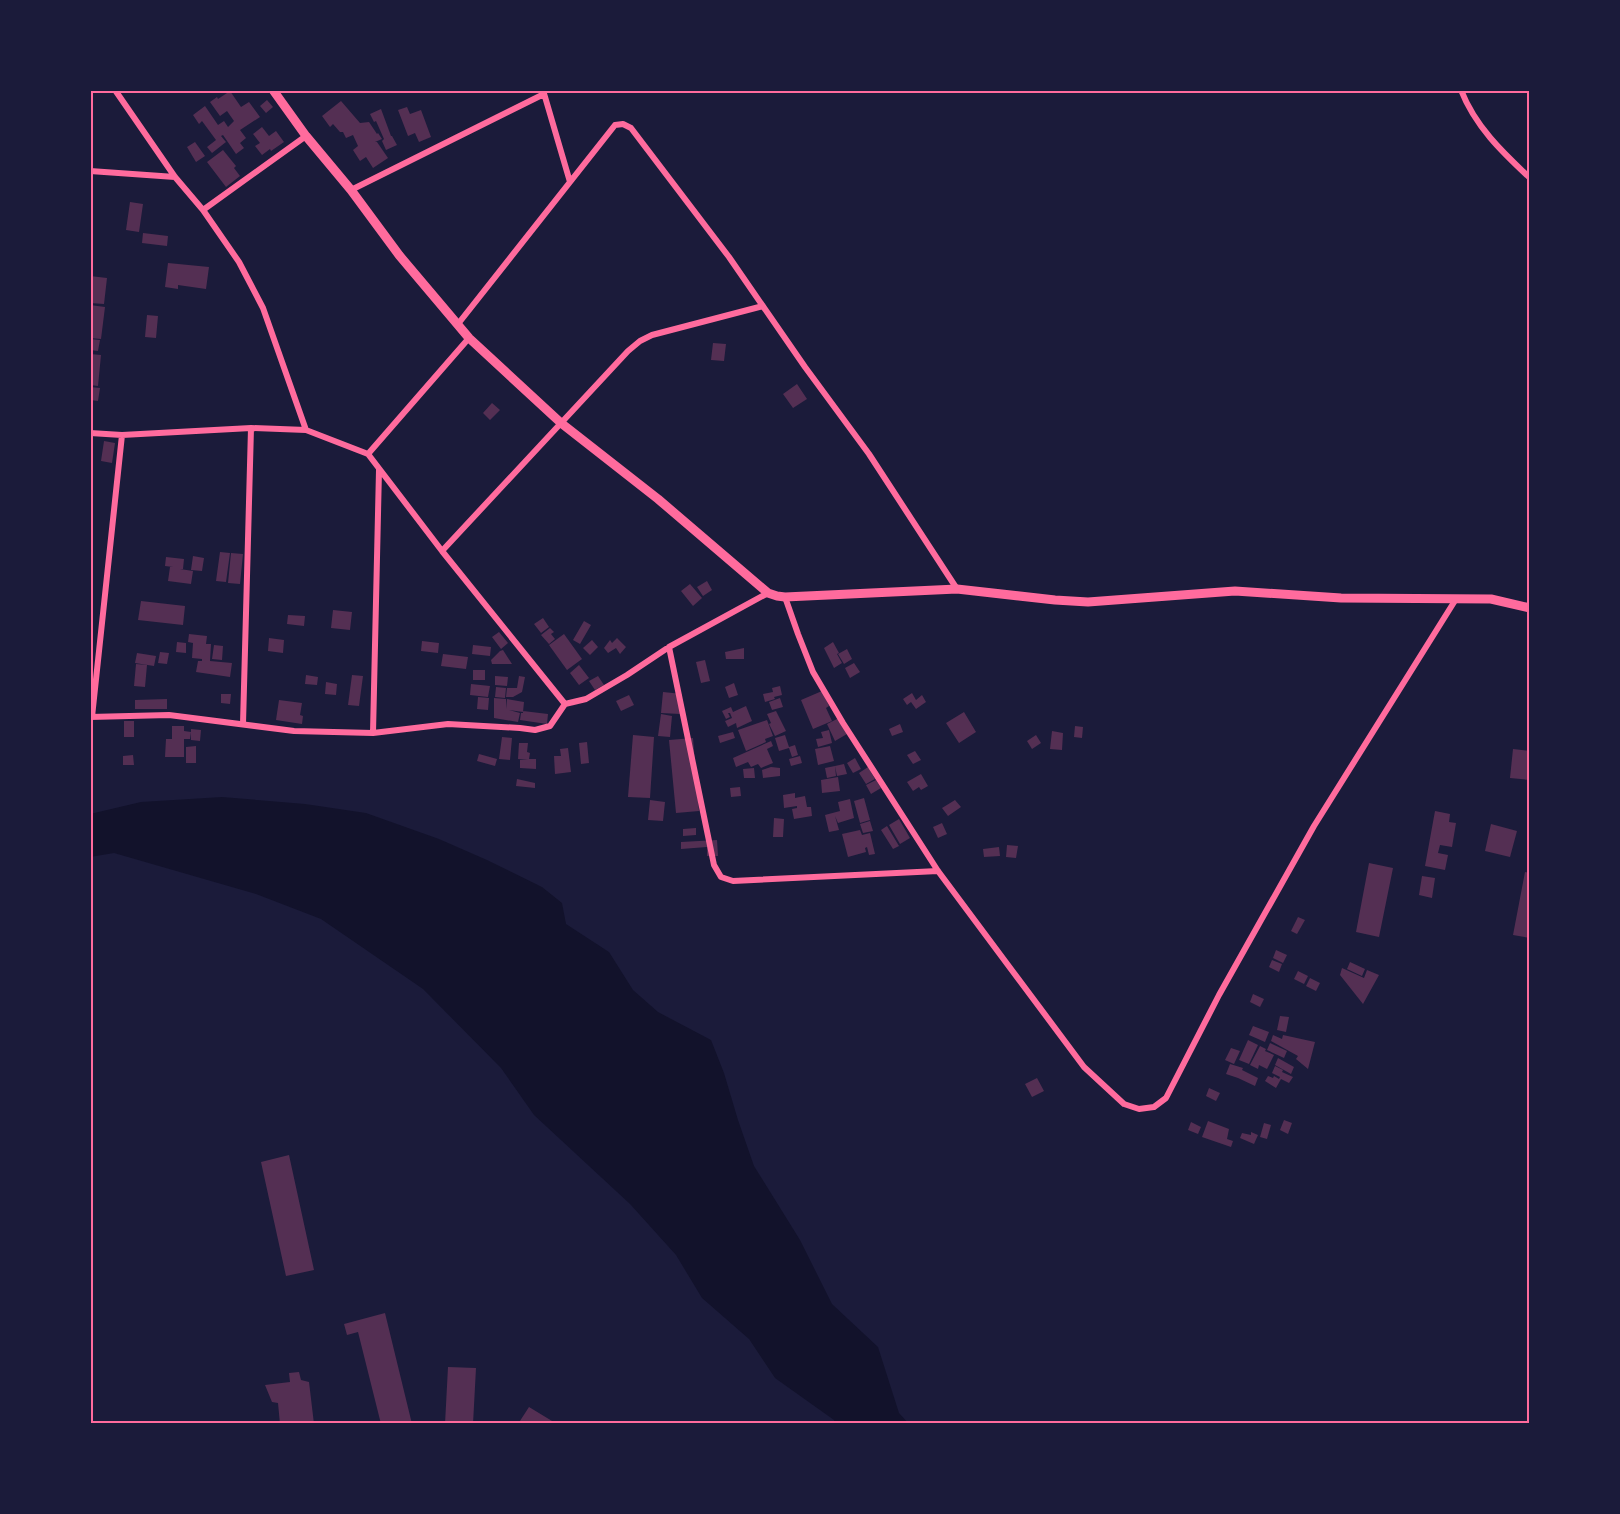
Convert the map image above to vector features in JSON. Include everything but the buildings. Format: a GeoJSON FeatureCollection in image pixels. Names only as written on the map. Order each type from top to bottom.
{"type":"FeatureCollection","features":[{"type":"Feature","properties":{"kind":"street"},"geometry":{"type":"LineString","coordinates":[[114,90],[175,177],[203,210],[239,262],[263,308],[306,430]]}},
{"type":"Feature","properties":{"kind":"street"},"geometry":{"type":"LineString","coordinates":[[273,90],[399,255],[469,338],[561,423],[658,499],[768,593],[786,597],[957,589],[1088,602],[1235,591],[1341,598],[1491,599],[1530,608]]}},
{"type":"Feature","properties":{"kind":"street"},"geometry":{"type":"LineString","coordinates":[[1461,90],[1466,103],[1488,136],[1530,178]]}},
{"type":"Feature","properties":{"kind":"street"},"geometry":{"type":"LineString","coordinates":[[351,190],[544,92],[570,182]]}},
{"type":"Feature","properties":{"kind":"street"},"geometry":{"type":"LineString","coordinates":[[458,324],[615,124],[623,124],[631,128],[729,257],[869,454],[957,589]]}},
{"type":"Feature","properties":{"kind":"street"},"geometry":{"type":"LineString","coordinates":[[203,210],[306,136]]}},
{"type":"Feature","properties":{"kind":"street"},"geometry":{"type":"LineString","coordinates":[[90,171],[175,177]]}},
{"type":"Feature","properties":{"kind":"street"},"geometry":{"type":"LineString","coordinates":[[442,551],[628,351],[640,341],[652,334],[763,306]]}},
{"type":"Feature","properties":{"kind":"street"},"geometry":{"type":"LineString","coordinates":[[368,454],[469,338]]}},
{"type":"Feature","properties":{"kind":"street"},"geometry":{"type":"LineString","coordinates":[[243,724],[251,428]]}},
{"type":"Feature","properties":{"kind":"street"},"geometry":{"type":"LineString","coordinates":[[90,433],[122,435],[251,428],[306,430],[368,454],[442,551],[565,704]]}},
{"type":"Feature","properties":{"kind":"street"},"geometry":{"type":"LineString","coordinates":[[122,435],[91,717],[169,715],[294,731],[373,733],[448,724],[535,730],[550,726],[565,704],[586,699],[669,647],[768,593]]}},
{"type":"Feature","properties":{"kind":"street"},"geometry":{"type":"LineString","coordinates":[[373,733],[379,469]]}},
{"type":"Feature","properties":{"kind":"street"},"geometry":{"type":"LineString","coordinates":[[786,597],[813,672],[843,723],[938,870],[1084,1066],[1124,1104],[1139,1109],[1154,1107],[1166,1098],[1219,995],[1314,826],[1456,599]]}},
{"type":"Feature","properties":{"kind":"street"},"geometry":{"type":"LineString","coordinates":[[669,647],[714,865],[721,877],[733,881],[938,870]]}},
{"type":"Feature","properties":{"kind":"shaded area"},"geometry":{"type":"Polygon","coordinates":[[[222,797],[305,804],[366,813],[439,839],[487,860],[542,887],[562,903],[566,924],[609,952],[633,990],[658,1012],[711,1040],[754,1166],[800,1240],[832,1304],[878,1347],[899,1413],[909,1424],[834,1424],[834,1420],[775,1378],[749,1339],[702,1298],[676,1255],[630,1204],[534,1115],[501,1068],[423,989],[321,919],[256,894],[114,853],[90,857],[90,814],[141,802],[222,797]]]}}]}
